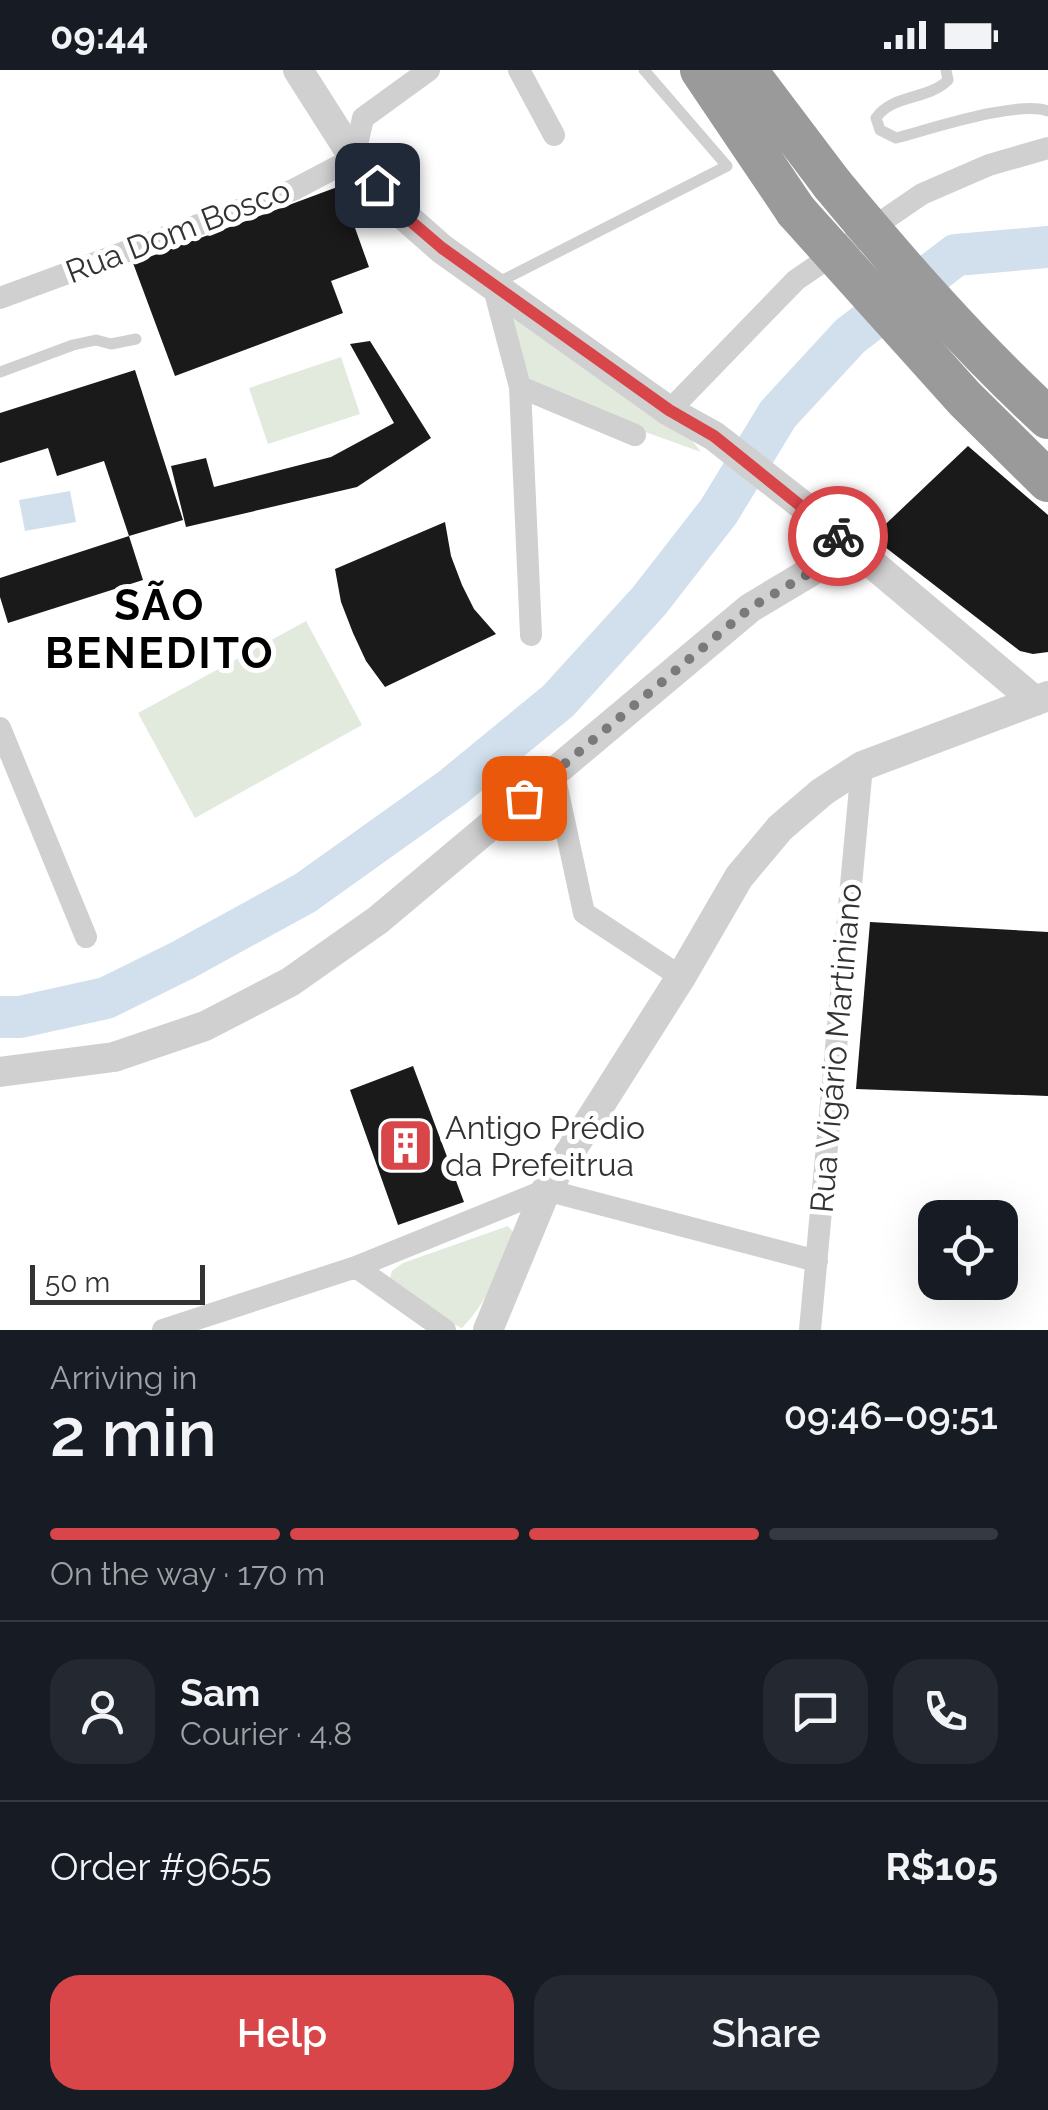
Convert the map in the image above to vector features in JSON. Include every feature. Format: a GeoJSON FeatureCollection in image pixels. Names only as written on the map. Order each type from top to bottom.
{"type":"FeatureCollection","features":[{"type":"Feature","properties":{"kind":"highway"},"geometry":{"type":"LineString","coordinates":[[676,70],[753,150]]}},
{"type":"Feature","properties":{"kind":"highway"},"geometry":{"type":"LineString","coordinates":[[701,70],[796,211],[964,399],[1048,481]]}},
{"type":"Feature","properties":{"kind":"highway"},"geometry":{"type":"LineString","coordinates":[[746,70],[905,272],[1002,376],[1048,418]]}},
{"type":"Feature","properties":{"kind":"street"},"geometry":{"type":"LineString","coordinates":[[298,70],[354,158],[400,212],[442,248],[669,410],[714,436],[1042,698]]}},
{"type":"Feature","properties":{"kind":"street"},"geometry":{"type":"LineString","coordinates":[[354,158],[362,118],[429,70]]}},
{"type":"Feature","properties":{"kind":"street"},"geometry":{"type":"LineString","coordinates":[[519,70],[554,136]]}},
{"type":"Feature","properties":{"kind":"street"},"geometry":{"type":"LineString","coordinates":[[669,410],[796,280],[922,194],[989,165],[1048,148]]}},
{"type":"Feature","properties":{"kind":"street","name":"Rua Dom Bosco"},"geometry":{"type":"LineString","coordinates":[[0,298],[293,190],[354,158]]}},
{"type":"Feature","properties":{"kind":"street"},"geometry":{"type":"LineString","coordinates":[[493,285],[520,387],[531,635]]}},
{"type":"Feature","properties":{"kind":"street"},"geometry":{"type":"LineString","coordinates":[[520,387],[635,436]]}},
{"type":"Feature","properties":{"kind":"street"},"geometry":{"type":"LineString","coordinates":[[0,1072],[114,1057],[205,1026],[290,982],[378,920],[750,608],[852,548]]}},
{"type":"Feature","properties":{"kind":"street"},"geometry":{"type":"LineString","coordinates":[[488,1330],[546,1190],[682,977],[739,877],[780,828],[822,792],[862,766],[1042,698]]}},
{"type":"Feature","properties":{"kind":"street"},"geometry":{"type":"LineString","coordinates":[[0,728],[86,937]]}},
{"type":"Feature","properties":{"kind":"street","name":"Rua Vigário Martiniano"},"geometry":{"type":"LineString","coordinates":[[810,1330],[862,766]]}},
{"type":"Feature","properties":{"kind":"street"},"geometry":{"type":"LineString","coordinates":[[554,774],[584,913],[682,977]]}},
{"type":"Feature","properties":{"kind":"street"},"geometry":{"type":"LineString","coordinates":[[163,1330],[356,1267],[546,1190],[817,1261]]}},
{"type":"Feature","properties":{"kind":"street"},"geometry":{"type":"LineString","coordinates":[[356,1267],[445,1330]]}},
{"type":"Feature","properties":{"kind":"lane"},"geometry":{"type":"LineString","coordinates":[[493,285],[727,166],[644,70]]}},
{"type":"Feature","properties":{"kind":"lane"},"geometry":{"type":"LineString","coordinates":[[946,70],[948,80],[940,89],[883,108],[876,118],[880,130],[896,138],[985,115],[1037,107],[1048,111]]}},
{"type":"Feature","properties":{"kind":"lane"},"geometry":{"type":"LineString","coordinates":[[0,372],[73,345],[136,339]]}},
{"type":"Feature","properties":{"kind":"lane"},"geometry":{"type":"LineString","coordinates":[[852,548],[867,528],[868,514]]}},
{"type":"Feature","properties":{"kind":"shaded area"},"geometry":{"type":"Polygon","coordinates":[[[493,285],[669,411],[701,452],[520,387],[493,285]]]}},
{"type":"Feature","properties":{"kind":"shaded area"},"geometry":{"type":"Polygon","coordinates":[[[341,357],[360,414],[268,444],[249,388],[341,357]]]}},
{"type":"Feature","properties":{"kind":"shaded area"},"geometry":{"type":"Polygon","coordinates":[[[306,621],[362,725],[195,818],[138,713],[306,621]]]}},
{"type":"Feature","properties":{"kind":"shaded area"},"geometry":{"type":"Polygon","coordinates":[[[508,1226],[514,1233],[499,1271],[462,1328],[431,1313],[389,1281],[392,1271],[403,1263],[508,1226]]]}},
{"type":"Feature","properties":{"kind":"water"},"geometry":{"type":"Polygon","coordinates":[[[70,491],[76,522],[25,531],[19,500],[70,491]]]}},
{"type":"Feature","properties":{"kind":"building"},"geometry":{"type":"Polygon","coordinates":[[[340,186],[369,267],[331,281],[343,313],[175,376],[133,263],[340,186]]]}},
{"type":"Feature","properties":{"kind":"building"},"geometry":{"type":"Polygon","coordinates":[[[370,341],[431,438],[357,487],[186,527],[171,466],[206,458],[214,487],[331,457],[394,423],[350,344],[370,341]]]}},
{"type":"Feature","properties":{"kind":"building"},"geometry":{"type":"Polygon","coordinates":[[[135,370],[183,520],[129,536],[104,461],[57,476],[48,448],[0,463],[0,413],[135,370]]]}},
{"type":"Feature","properties":{"kind":"building"},"geometry":{"type":"Polygon","coordinates":[[[968,446],[1048,515],[1048,652],[1020,651],[872,537],[968,446]]]}},
{"type":"Feature","properties":{"kind":"building"},"geometry":{"type":"Polygon","coordinates":[[[445,522],[451,556],[462,585],[474,609],[496,634],[385,687],[366,661],[353,633],[341,602],[335,569],[445,522]]]}},
{"type":"Feature","properties":{"kind":"building"},"geometry":{"type":"Polygon","coordinates":[[[129,536],[143,580],[8,623],[0,597],[0,578],[129,536]]]}},
{"type":"Feature","properties":{"kind":"building"},"geometry":{"type":"Polygon","coordinates":[[[870,922],[1048,932],[1048,1096],[856,1089],[870,922]]]}},
{"type":"Feature","properties":{"kind":"building","name":"Antigo Prédio da Prefeitrua"},"geometry":{"type":"Polygon","coordinates":[[[413,1066],[464,1202],[398,1225],[350,1090],[413,1066]]]}},
{"type":"Feature","properties":{"kind":"waterway"},"geometry":{"type":"LineString","coordinates":[[0,1017],[20,1017],[106,998],[183,960],[305,893],[452,788],[558,701],[649,601],[719,511],[778,414],[850,336],[956,255],[1048,247]]}},
{"type":"Feature","properties":{"kind":"way so far"},"geometry":{"type":"LineString","coordinates":[[524,798],[750,608],[852,548],[838,536]]}},
{"type":"Feature","properties":{"kind":"place","name":"Antigo Prédio da Prefeitrua"},"geometry":{"type":"Point","coordinates":[406,1146]}},
{"type":"Feature","properties":{"kind":"district","name":"SÃO BENEDITO"},"geometry":{"type":"Point","coordinates":[160,629]}},
{"type":"Feature","properties":{"kind":"route"},"geometry":{"type":"LineString","coordinates":[[377,185],[400,212],[442,248],[669,410],[714,436],[838,536]]}}]}
